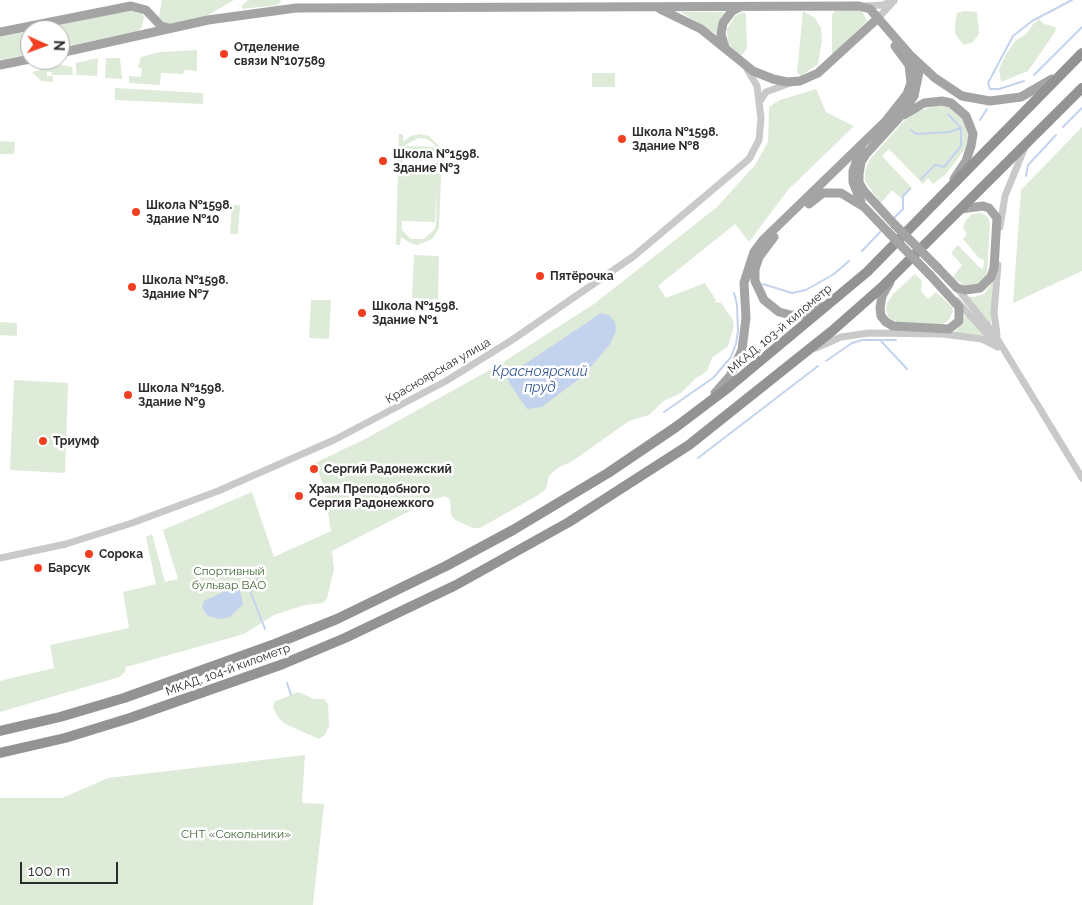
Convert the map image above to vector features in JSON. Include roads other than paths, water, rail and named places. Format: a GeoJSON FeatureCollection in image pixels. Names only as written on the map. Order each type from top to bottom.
{"type":"FeatureCollection","features":[{"type":"Feature","properties":{"kind":"highway","name":"МКАД, 103-й километр"},"geometry":{"type":"LineString","coordinates":[[446,566],[541,514],[676,427],[775,351],[867,272],[1082,53]]}},
{"type":"Feature","properties":{"kind":"highway"},"geometry":{"type":"LineString","coordinates":[[806,353],[901,268],[1082,88]]}},
{"type":"Feature","properties":{"kind":"highway","name":"МКАД, 104-й километр"},"geometry":{"type":"LineString","coordinates":[[0,753],[65,738],[130,718],[265,671],[345,638],[456,585],[502,562],[569,522],[674,454],[743,404],[806,353]]}},
{"type":"Feature","properties":{"kind":"highway","name":"МКАД, 104-й километр"},"geometry":{"type":"LineString","coordinates":[[0,731],[60,717],[124,698],[266,648],[337,619],[446,566]]}},
{"type":"Feature","properties":{"kind":"main road"},"geometry":{"type":"LineString","coordinates":[[645,6],[683,18],[701,29],[743,65],[773,79],[794,82],[818,73],[877,19]]}},
{"type":"Feature","properties":{"kind":"main road"},"geometry":{"type":"LineString","coordinates":[[728,52],[722,42],[723,23],[732,11],[745,6]]}},
{"type":"Feature","properties":{"kind":"main road"},"geometry":{"type":"LineString","coordinates":[[70,51],[241,14],[296,8],[859,6],[870,9],[910,54],[950,89],[962,96],[990,101],[1022,97],[1036,90],[1054,78],[1082,53]]}},
{"type":"Feature","properties":{"kind":"main road"},"geometry":{"type":"LineString","coordinates":[[0,32],[123,7],[141,8],[161,26],[172,28]]}},
{"type":"Feature","properties":{"kind":"main road"},"geometry":{"type":"LineString","coordinates":[[138,36],[146,31],[149,25],[148,14]]}},
{"type":"Feature","properties":{"kind":"main road"},"geometry":{"type":"LineString","coordinates":[[867,30],[878,29],[887,35],[909,65],[912,73],[907,94],[893,118],[861,162],[860,183],[864,192],[930,275],[957,302],[960,314],[955,326],[949,329],[893,326],[886,322],[881,316],[882,296],[901,268]]}},
{"type":"Feature","properties":{"kind":"main road"},"geometry":{"type":"LineString","coordinates":[[864,207],[853,182],[855,160],[862,148],[914,96],[918,84],[918,72],[910,54]]}},
{"type":"Feature","properties":{"kind":"main road"},"geometry":{"type":"LineString","coordinates":[[0,65],[20,61]]}},
{"type":"Feature","properties":{"kind":"main road"},"geometry":{"type":"LineString","coordinates":[[676,427],[720,388],[737,364],[745,337],[744,283],[754,252],[763,240],[893,118],[924,103],[942,101],[955,106],[966,116],[973,134],[966,161],[955,179],[916,223]]}},
{"type":"Feature","properties":{"kind":"main road"},"geometry":{"type":"LineString","coordinates":[[867,272],[818,309],[802,315],[779,312],[771,307],[764,300],[756,281],[755,269],[759,257],[768,244],[814,198],[823,193],[834,191],[851,197],[892,228],[938,268],[957,288],[973,290],[986,284],[991,277],[997,218],[989,208],[977,206],[961,209]]}},
{"type":"Feature","properties":{"kind":"street"},"geometry":{"type":"LineString","coordinates":[[859,6],[882,5],[895,0]]}},
{"type":"Feature","properties":{"kind":"street"},"geometry":{"type":"LineString","coordinates":[[877,19],[895,0]]}},
{"type":"Feature","properties":{"kind":"street","name":"Красноярская улица"},"geometry":{"type":"LineString","coordinates":[[0,558],[66,544],[132,523],[218,491],[334,440],[453,377],[520,335],[604,278],[742,166],[758,145],[761,129],[760,104],[755,80],[743,65]]}},
{"type":"Feature","properties":{"kind":"street"},"geometry":{"type":"LineString","coordinates":[[760,104],[766,92],[794,82]]}},
{"type":"Feature","properties":{"kind":"street"},"geometry":{"type":"LineString","coordinates":[[999,345],[994,328],[994,314],[1001,216],[1005,196],[1026,144]]}},
{"type":"Feature","properties":{"kind":"street"},"geometry":{"type":"LineString","coordinates":[[957,288],[1010,360],[1082,478]]}},
{"type":"Feature","properties":{"kind":"street"},"geometry":{"type":"LineString","coordinates":[[950,295],[970,313],[999,345]]}},
{"type":"Feature","properties":{"kind":"street"},"geometry":{"type":"LineString","coordinates":[[806,353],[841,337],[869,333],[943,334],[982,339],[999,345]]}},
{"type":"Feature","properties":{"kind":"water","name":"Красноярский пруд"},"geometry":{"type":"Polygon","coordinates":[[[601,313],[609,315],[615,322],[616,331],[610,344],[583,376],[542,407],[527,409],[510,384],[508,379],[510,374],[601,313]]]}},
{"type":"Feature","properties":{"kind":"water"},"geometry":{"type":"Polygon","coordinates":[[[234,587],[240,591],[243,604],[230,617],[221,619],[208,616],[202,608],[204,601],[234,587]]]}},
{"type":"Feature","properties":{"kind":"waterway"},"geometry":{"type":"LineString","coordinates":[[1024,81],[999,89],[990,89],[988,83],[1013,36],[1032,21],[1072,0]]}},
{"type":"Feature","properties":{"kind":"waterway"},"geometry":{"type":"LineString","coordinates":[[1034,75],[1082,27]]}},
{"type":"Feature","properties":{"kind":"waterway"},"geometry":{"type":"LineString","coordinates":[[1063,127],[1082,108]]}},
{"type":"Feature","properties":{"kind":"waterway"},"geometry":{"type":"LineString","coordinates":[[980,120],[987,109]]}},
{"type":"Feature","properties":{"kind":"waterway"},"geometry":{"type":"LineString","coordinates":[[921,179],[935,165],[944,167],[961,146],[961,128],[948,114]]}},
{"type":"Feature","properties":{"kind":"waterway"},"geometry":{"type":"LineString","coordinates":[[911,130],[916,134],[949,132],[961,128]]}},
{"type":"Feature","properties":{"kind":"waterway"},"geometry":{"type":"LineString","coordinates":[[1026,176],[1028,165],[1056,135]]}},
{"type":"Feature","properties":{"kind":"waterway"},"geometry":{"type":"LineString","coordinates":[[893,219],[903,209],[903,196],[910,189]]}},
{"type":"Feature","properties":{"kind":"waterway"},"geometry":{"type":"LineString","coordinates":[[862,251],[882,230]]}},
{"type":"Feature","properties":{"kind":"waterway"},"geometry":{"type":"LineString","coordinates":[[763,284],[792,293],[806,290],[834,274],[849,261]]}},
{"type":"Feature","properties":{"kind":"waterway"},"geometry":{"type":"LineString","coordinates":[[664,412],[713,378],[731,357],[738,331],[737,304],[734,293]]}},
{"type":"Feature","properties":{"kind":"waterway"},"geometry":{"type":"LineString","coordinates":[[826,361],[852,343],[862,340],[896,340]]}},
{"type":"Feature","properties":{"kind":"waterway"},"geometry":{"type":"LineString","coordinates":[[880,340],[907,369]]}},
{"type":"Feature","properties":{"kind":"waterway"},"geometry":{"type":"LineString","coordinates":[[698,458],[818,366]]}},
{"type":"Feature","properties":{"kind":"waterway"},"geometry":{"type":"LineString","coordinates":[[258,575],[251,593],[265,629]]}},
{"type":"Feature","properties":{"kind":"waterway"},"geometry":{"type":"LineString","coordinates":[[287,683],[291,695]]}},
{"type":"Feature","properties":{"kind":"place","name":"Отделение связи №107589"},"geometry":{"type":"Point","coordinates":[224,54]}},
{"type":"Feature","properties":{"kind":"place","name":"Школа №1598. Здание №8"},"geometry":{"type":"Point","coordinates":[622,139]}},
{"type":"Feature","properties":{"kind":"place","name":"Школа №1598. Здание №3"},"geometry":{"type":"Point","coordinates":[383,161]}},
{"type":"Feature","properties":{"kind":"place","name":"Школа №1598. Здание №10"},"geometry":{"type":"Point","coordinates":[136,212]}},
{"type":"Feature","properties":{"kind":"place","name":"Пятёрочка"},"geometry":{"type":"Point","coordinates":[540,276]}},
{"type":"Feature","properties":{"kind":"place","name":"Школа №1598. Здание №7"},"geometry":{"type":"Point","coordinates":[132,287]}},
{"type":"Feature","properties":{"kind":"place","name":"Школа №1598. Здание №1"},"geometry":{"type":"Point","coordinates":[362,313]}},
{"type":"Feature","properties":{"kind":"place","name":"Школа №1598. Здание №9"},"geometry":{"type":"Point","coordinates":[128,395]}},
{"type":"Feature","properties":{"kind":"place","name":"Триумф"},"geometry":{"type":"Point","coordinates":[43,441]}},
{"type":"Feature","properties":{"kind":"place","name":"Сергий Радонежский"},"geometry":{"type":"Point","coordinates":[314,469]}},
{"type":"Feature","properties":{"kind":"place","name":"Храм Преподобного Сергия Радонежкого"},"geometry":{"type":"Point","coordinates":[299,496]}},
{"type":"Feature","properties":{"kind":"place","name":"Сорока"},"geometry":{"type":"Point","coordinates":[89,554]}},
{"type":"Feature","properties":{"kind":"place","name":"Барсук"},"geometry":{"type":"Point","coordinates":[38,568]}},
{"type":"Feature","properties":{"kind":"park label","name":"Спортивный бульвар ВАО"},"geometry":{"type":"Point","coordinates":[229,578]}},
{"type":"Feature","properties":{"kind":"park label","name":"СНТ «Сокольники»"},"geometry":{"type":"Point","coordinates":[236,834]}}]}
